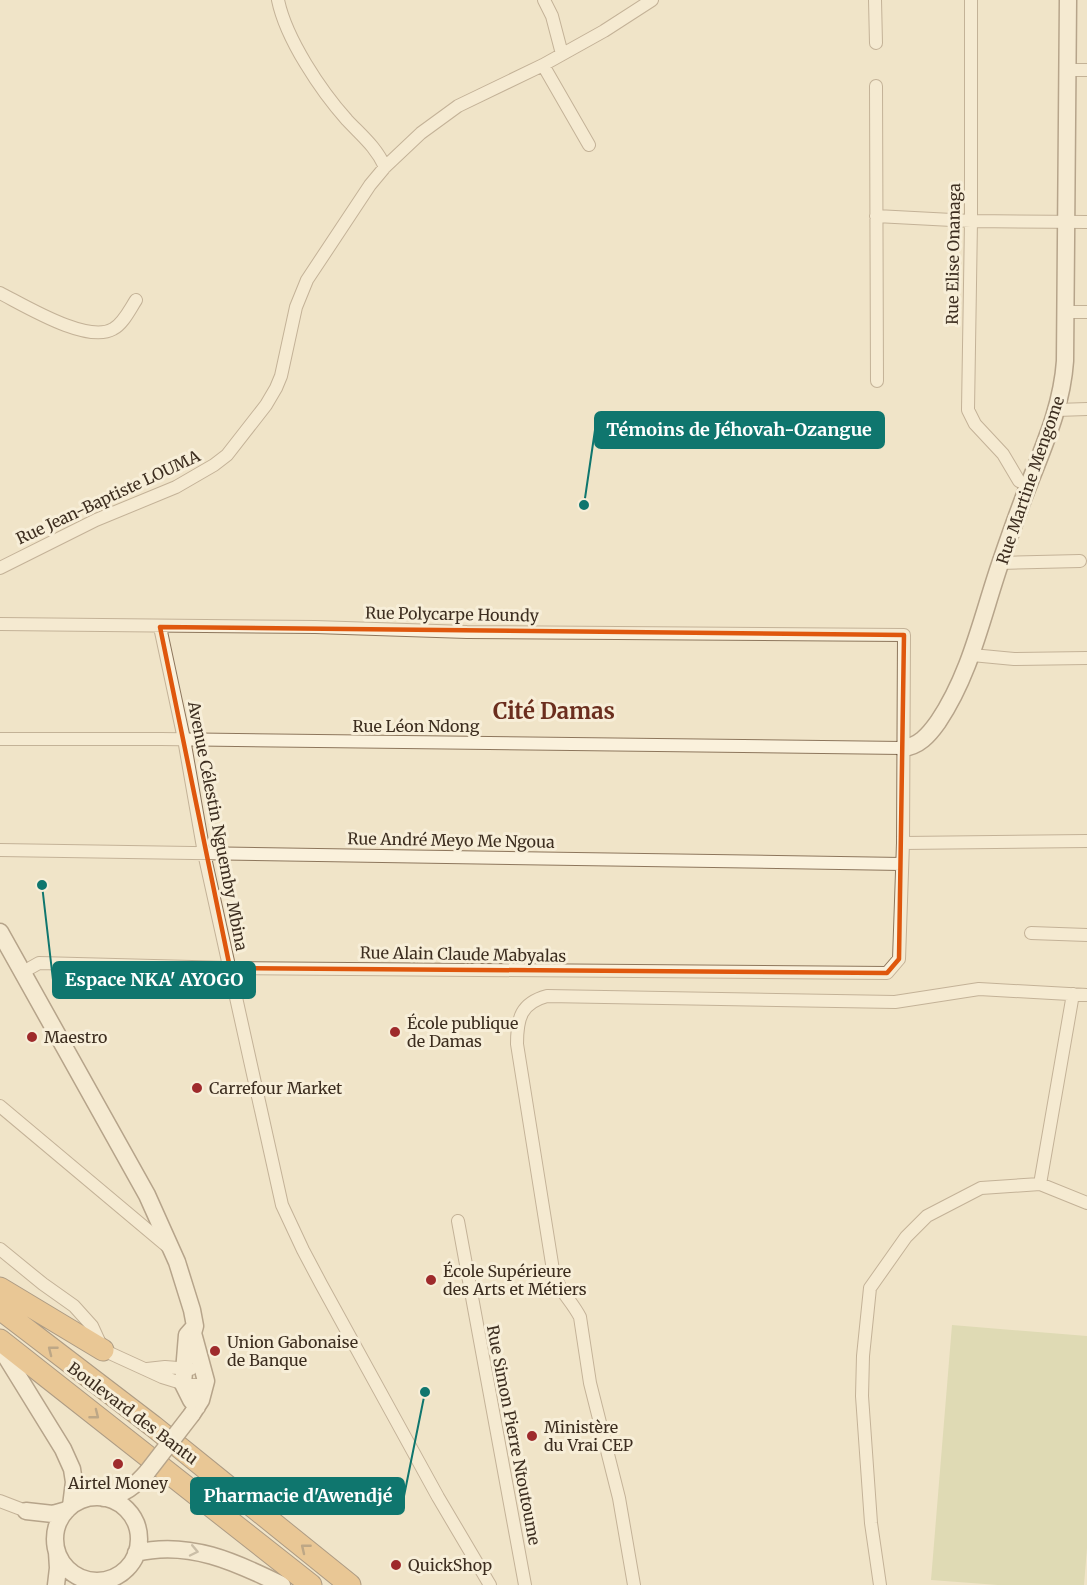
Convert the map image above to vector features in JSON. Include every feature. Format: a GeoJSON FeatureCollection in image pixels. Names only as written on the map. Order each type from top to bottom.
{"type":"FeatureCollection","features":[{"type":"Feature","properties":{"kind":"highway"},"geometry":{"type":"LineString","coordinates":[[0,1288],[103,1350]]}},
{"type":"Feature","properties":{"kind":"highway","name":"Boulevard des Bantu"},"geometry":{"type":"LineString","coordinates":[[0,1309],[153,1426],[350,1585]]}},
{"type":"Feature","properties":{"kind":"highway","name":"Boulevard des Bantu"},"geometry":{"type":"LineString","coordinates":[[0,1340],[311,1585]]}},
{"type":"Feature","properties":{"kind":"main road","name":"Rue Martine Mengome"},"geometry":{"type":"LineString","coordinates":[[903,748],[913,747],[932,730],[949,703],[972,655],[1000,563],[1057,410],[1064,380],[1068,0]]}},
{"type":"Feature","properties":{"kind":"main road"},"geometry":{"type":"LineString","coordinates":[[0,932],[147,1195],[173,1252],[195,1326],[194,1333],[205,1383],[195,1410],[143,1477],[123,1494],[84,1499],[53,1514],[26,1511]]}},
{"type":"Feature","properties":{"kind":"main road"},"geometry":{"type":"LineString","coordinates":[[195,1326],[187,1335],[184,1376],[195,1410]]}},
{"type":"Feature","properties":{"kind":"main road"},"geometry":{"type":"LineString","coordinates":[[0,1347],[63,1449],[72,1469],[74,1482],[69,1508],[61,1518],[56,1545],[58,1568],[56,1585]]}},
{"type":"Feature","properties":{"kind":"main road"},"geometry":{"type":"LineString","coordinates":[[26,1511],[48,1527],[62,1562],[84,1583],[113,1578],[123,1572],[136,1553],[138,1543],[133,1506],[143,1477]]}},
{"type":"Feature","properties":{"kind":"main road"},"geometry":{"type":"LineString","coordinates":[[104,1498],[123,1506],[135,1523]]}},
{"type":"Feature","properties":{"kind":"main road"},"geometry":{"type":"LineString","coordinates":[[136,1553],[154,1548],[196,1551],[235,1563],[282,1585]]}},
{"type":"Feature","properties":{"kind":"street"},"geometry":{"type":"LineString","coordinates":[[278,0],[282,19],[300,53],[333,102],[380,154],[385,167]]}},
{"type":"Feature","properties":{"kind":"street"},"geometry":{"type":"LineString","coordinates":[[544,0],[552,16],[562,54]]}},
{"type":"Feature","properties":{"kind":"street","name":"Rue Jean-Baptiste LOUMA"},"geometry":{"type":"LineString","coordinates":[[0,568],[104,516],[176,487],[227,455],[266,405],[276,388],[281,376],[296,307],[307,280],[363,194],[385,167],[421,133],[458,105],[543,65],[652,0]]}},
{"type":"Feature","properties":{"kind":"street"},"geometry":{"type":"LineString","coordinates":[[875,0],[876,43]]}},
{"type":"Feature","properties":{"kind":"street","name":"Rue Elise Onanaga"},"geometry":{"type":"LineString","coordinates":[[971,0],[968,410],[975,424],[1003,454],[1019,481],[1029,486]]}},
{"type":"Feature","properties":{"kind":"street"},"geometry":{"type":"LineString","coordinates":[[543,65],[589,145]]}},
{"type":"Feature","properties":{"kind":"street"},"geometry":{"type":"LineString","coordinates":[[1067,70],[1087,70]]}},
{"type":"Feature","properties":{"kind":"street"},"geometry":{"type":"LineString","coordinates":[[876,86],[877,381]]}},
{"type":"Feature","properties":{"kind":"street"},"geometry":{"type":"LineString","coordinates":[[876,216],[971,221],[1087,222]]}},
{"type":"Feature","properties":{"kind":"street"},"geometry":{"type":"LineString","coordinates":[[0,293],[55,319],[91,332],[104,333],[114,329],[136,300]]}},
{"type":"Feature","properties":{"kind":"street"},"geometry":{"type":"LineString","coordinates":[[1065,312],[1087,312]]}},
{"type":"Feature","properties":{"kind":"street"},"geometry":{"type":"LineString","coordinates":[[1057,410],[1087,409]]}},
{"type":"Feature","properties":{"kind":"street"},"geometry":{"type":"LineString","coordinates":[[1000,563],[1080,561]]}},
{"type":"Feature","properties":{"kind":"street","name":"Rue Polycarpe Houndy"},"geometry":{"type":"LineString","coordinates":[[0,624],[904,635],[903,748]]}},
{"type":"Feature","properties":{"kind":"street","name":"Avenue Célestin Nguemby Mbina"},"geometry":{"type":"LineString","coordinates":[[160,627],[184,739],[204,853],[276,1183],[288,1219],[438,1497],[490,1585]]}},
{"type":"Feature","properties":{"kind":"street"},"geometry":{"type":"LineString","coordinates":[[972,655],[1014,659],[1087,658]]}},
{"type":"Feature","properties":{"kind":"street","name":"Rue Léon Ndong"},"geometry":{"type":"LineString","coordinates":[[0,739],[184,739],[903,748]]}},
{"type":"Feature","properties":{"kind":"street"},"geometry":{"type":"LineString","coordinates":[[902,864],[903,748]]}},
{"type":"Feature","properties":{"kind":"street"},"geometry":{"type":"LineString","coordinates":[[903,843],[1087,841]]}},
{"type":"Feature","properties":{"kind":"street","name":"Rue André Meyo Me Ngoua"},"geometry":{"type":"LineString","coordinates":[[0,850],[902,864]]}},
{"type":"Feature","properties":{"kind":"street","name":"Rue Alain Claude Mabyalas"},"geometry":{"type":"LineString","coordinates":[[22,972],[39,963],[230,968],[887,973],[899,958],[902,864]]}},
{"type":"Feature","properties":{"kind":"street"},"geometry":{"type":"LineString","coordinates":[[1031,933],[1087,935]]}},
{"type":"Feature","properties":{"kind":"street"},"geometry":{"type":"LineString","coordinates":[[634,1585],[619,1498],[590,1383],[580,1317],[561,1292],[553,1270],[517,1044],[517,1025],[524,1009],[534,1000],[547,996],[895,1002],[979,989],[1087,995]]}},
{"type":"Feature","properties":{"kind":"street"},"geometry":{"type":"LineString","coordinates":[[1040,1184],[1073,994]]}},
{"type":"Feature","properties":{"kind":"street"},"geometry":{"type":"LineString","coordinates":[[0,1107],[173,1252]]}},
{"type":"Feature","properties":{"kind":"street"},"geometry":{"type":"LineString","coordinates":[[880,1585],[872,1523],[862,1396],[863,1356],[870,1288],[906,1237],[927,1215],[981,1188],[1040,1184],[1087,1203]]}},
{"type":"Feature","properties":{"kind":"street","name":"Rue Simon Pierre Ntoutoume"},"geometry":{"type":"LineString","coordinates":[[458,1221],[525,1585]]}},
{"type":"Feature","properties":{"kind":"street"},"geometry":{"type":"LineString","coordinates":[[0,1249],[74,1306],[92,1326],[103,1350],[147,1369],[165,1367],[184,1376],[198,1370],[205,1383]]}},
{"type":"Feature","properties":{"kind":"street"},"geometry":{"type":"LineString","coordinates":[[65,1326],[74,1306]]}},
{"type":"Feature","properties":{"kind":"street"},"geometry":{"type":"LineString","coordinates":[[0,1501],[26,1511]]}},
{"type":"Feature","properties":{"kind":"highlighted area"},"geometry":{"type":"Polygon","coordinates":[[[160,627],[904,635],[899,959],[887,973],[230,968],[160,627]]]}},
{"type":"Feature","properties":{"kind":"green space"},"geometry":{"type":"Polygon","coordinates":[[[952,1325],[1087,1336],[1087,1548],[1084,1585],[998,1585],[931,1580],[952,1325]]]}},
{"type":"Feature","properties":{"kind":"place","name":"Témoins de Jéhovah-Ozangue"},"geometry":{"type":"Point","coordinates":[584,505]}},
{"type":"Feature","properties":{"kind":"place","name":"Espace NKA' AYOGO"},"geometry":{"type":"Point","coordinates":[42,885]}},
{"type":"Feature","properties":{"kind":"place","name":"École publique de Damas"},"geometry":{"type":"Point","coordinates":[395,1032]}},
{"type":"Feature","properties":{"kind":"place","name":"Maestro"},"geometry":{"type":"Point","coordinates":[32,1037]}},
{"type":"Feature","properties":{"kind":"place","name":"Carrefour Market"},"geometry":{"type":"Point","coordinates":[197,1088]}},
{"type":"Feature","properties":{"kind":"place","name":"École Supérieure des Arts et Métiers"},"geometry":{"type":"Point","coordinates":[431,1280]}},
{"type":"Feature","properties":{"kind":"place","name":"Union Gabonaise de Banque"},"geometry":{"type":"Point","coordinates":[215,1351]}},
{"type":"Feature","properties":{"kind":"place","name":"Pharmacie d'Awendjé"},"geometry":{"type":"Point","coordinates":[425,1392]}},
{"type":"Feature","properties":{"kind":"place","name":"Ministère du Vrai CEP"},"geometry":{"type":"Point","coordinates":[532,1436]}},
{"type":"Feature","properties":{"kind":"place","name":"Airtel Money"},"geometry":{"type":"Point","coordinates":[118,1464]}},
{"type":"Feature","properties":{"kind":"place","name":"QuickShop"},"geometry":{"type":"Point","coordinates":[396,1565]}},
{"type":"Feature","properties":{"kind":"district","name":"Cité Damas"},"geometry":{"type":"Point","coordinates":[554,711]}}]}
